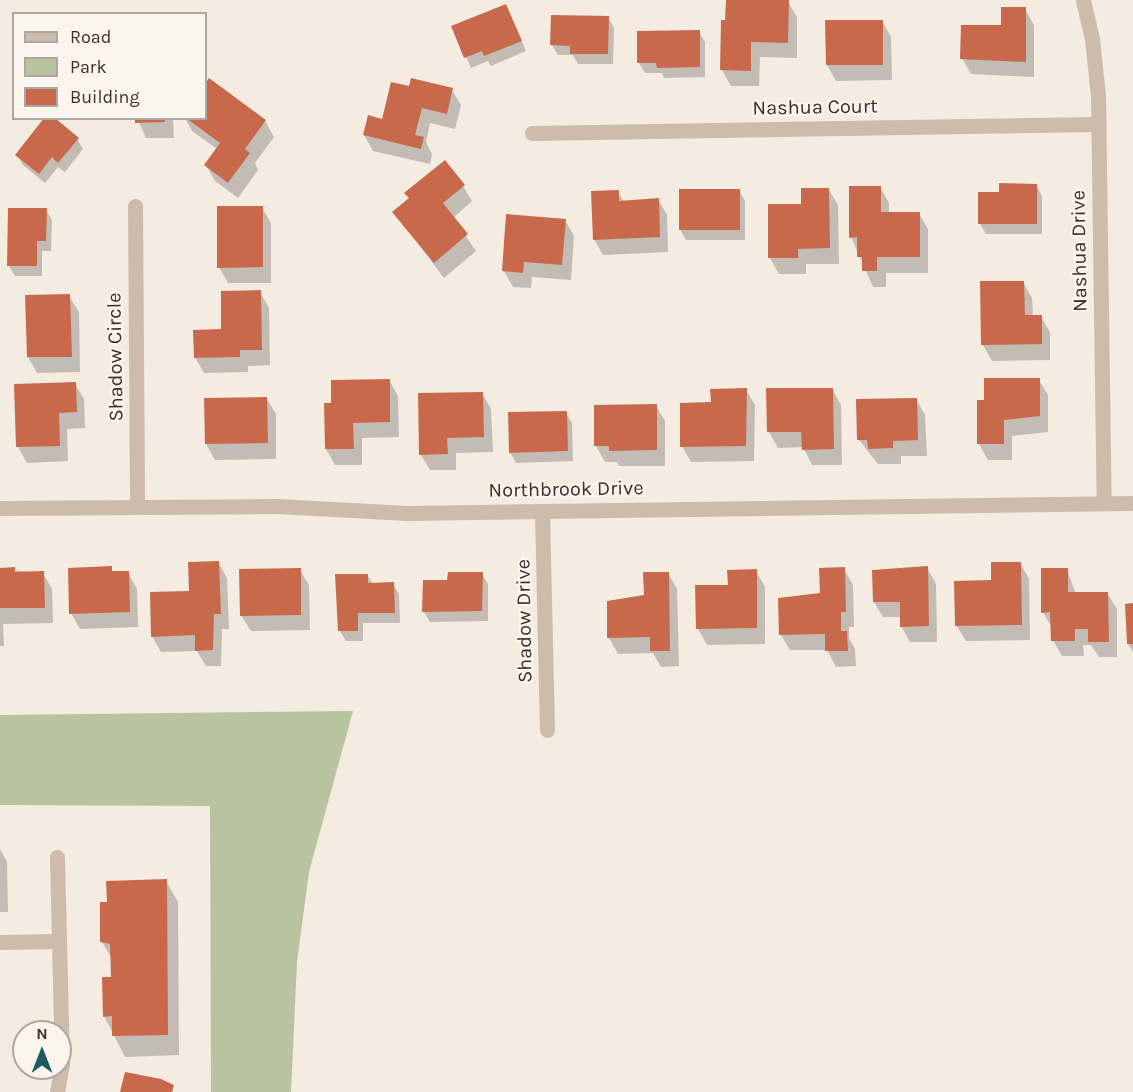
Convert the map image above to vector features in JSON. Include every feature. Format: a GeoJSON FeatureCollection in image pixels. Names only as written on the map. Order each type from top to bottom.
{"type":"FeatureCollection","features":[{"type":"Feature","properties":{"kind":"street","name":"Nashua Drive"},"geometry":{"type":"LineString","coordinates":[[1083,0],[1096,61],[1104,503]]}},
{"type":"Feature","properties":{"kind":"street","name":"Nashua Court"},"geometry":{"type":"LineString","coordinates":[[532,133],[1098,124]]}},
{"type":"Feature","properties":{"kind":"street","name":"Shadow Circle"},"geometry":{"type":"LineString","coordinates":[[135,206],[137,507]]}},
{"type":"Feature","properties":{"kind":"street","name":"Northbrook Drive"},"geometry":{"type":"LineString","coordinates":[[0,508],[277,506],[386,513],[1133,503]]}},
{"type":"Feature","properties":{"kind":"street","name":"Shadow Drive"},"geometry":{"type":"LineString","coordinates":[[542,511],[547,730]]}},
{"type":"Feature","properties":{"kind":"street"},"geometry":{"type":"LineString","coordinates":[[57,857],[62,1064],[57,1092]]}},
{"type":"Feature","properties":{"kind":"street"},"geometry":{"type":"LineString","coordinates":[[0,942],[58,941]]}},
{"type":"Feature","properties":{"kind":"green space"},"geometry":{"type":"Polygon","coordinates":[[[353,711],[309,872],[297,962],[291,1092],[211,1092],[210,806],[0,805],[0,715],[353,711]]]}},
{"type":"Feature","properties":{"kind":"building"},"geometry":{"type":"Polygon","coordinates":[[[726,0],[789,0],[788,43],[751,42],[751,71],[720,70],[721,20],[725,20],[726,0]]]}},
{"type":"Feature","properties":{"kind":"building"},"geometry":{"type":"Polygon","coordinates":[[[506,4],[522,41],[484,56],[482,51],[464,58],[451,26],[506,4]]]}},
{"type":"Feature","properties":{"kind":"building"},"geometry":{"type":"Polygon","coordinates":[[[1001,7],[1026,7],[1026,62],[960,59],[961,25],[1001,25],[1001,7]]]}},
{"type":"Feature","properties":{"kind":"building"},"geometry":{"type":"Polygon","coordinates":[[[551,15],[609,16],[608,54],[570,54],[570,46],[550,45],[551,15]]]}},
{"type":"Feature","properties":{"kind":"building"},"geometry":{"type":"Polygon","coordinates":[[[825,20],[883,20],[883,65],[826,65],[825,20]]]}},
{"type":"Feature","properties":{"kind":"building"},"geometry":{"type":"Polygon","coordinates":[[[700,30],[700,67],[657,68],[656,63],[637,63],[637,31],[700,30]]]}},
{"type":"Feature","properties":{"kind":"building"},"geometry":{"type":"Polygon","coordinates":[[[209,78],[266,120],[245,149],[250,153],[228,183],[204,165],[220,143],[189,120],[207,120],[207,81],[209,78]]]}},
{"type":"Feature","properties":{"kind":"building"},"geometry":{"type":"Polygon","coordinates":[[[411,78],[453,88],[447,114],[422,108],[415,135],[424,137],[421,149],[363,135],[368,115],[382,119],[391,82],[409,86],[411,78]]]}},
{"type":"Feature","properties":{"kind":"building"},"geometry":{"type":"Polygon","coordinates":[[[42,120],[57,120],[79,138],[58,163],[52,157],[39,174],[15,155],[42,120]]]}},
{"type":"Feature","properties":{"kind":"building"},"geometry":{"type":"Polygon","coordinates":[[[135,120],[165,120],[165,122],[135,123],[135,120]]]}},
{"type":"Feature","properties":{"kind":"building"},"geometry":{"type":"Polygon","coordinates":[[[445,160],[465,185],[443,203],[468,234],[434,263],[392,212],[409,198],[404,193],[445,160]]]}},
{"type":"Feature","properties":{"kind":"building"},"geometry":{"type":"Polygon","coordinates":[[[999,183],[1037,184],[1037,224],[978,224],[978,192],[999,192],[999,183]]]}},
{"type":"Feature","properties":{"kind":"building"},"geometry":{"type":"Polygon","coordinates":[[[849,186],[881,186],[881,212],[920,212],[920,257],[877,257],[877,271],[862,271],[862,257],[857,257],[857,237],[849,238],[849,186]]]}},
{"type":"Feature","properties":{"kind":"building"},"geometry":{"type":"Polygon","coordinates":[[[801,188],[829,188],[830,248],[798,249],[798,258],[768,258],[768,204],[801,204],[801,188]]]}},
{"type":"Feature","properties":{"kind":"building"},"geometry":{"type":"Polygon","coordinates":[[[679,189],[740,189],[740,230],[679,230],[679,189]]]}},
{"type":"Feature","properties":{"kind":"building"},"geometry":{"type":"Polygon","coordinates":[[[619,190],[619,201],[659,198],[660,237],[593,240],[591,191],[619,190]]]}},
{"type":"Feature","properties":{"kind":"building"},"geometry":{"type":"Polygon","coordinates":[[[217,206],[263,206],[263,267],[217,268],[217,206]]]}},
{"type":"Feature","properties":{"kind":"building"},"geometry":{"type":"Polygon","coordinates":[[[8,208],[47,208],[46,241],[37,241],[37,266],[7,266],[8,208]]]}},
{"type":"Feature","properties":{"kind":"building"},"geometry":{"type":"Polygon","coordinates":[[[506,214],[566,219],[562,265],[524,262],[523,273],[502,271],[506,214]]]}},
{"type":"Feature","properties":{"kind":"building"},"geometry":{"type":"Polygon","coordinates":[[[980,281],[1024,281],[1025,315],[1042,315],[1042,344],[981,345],[980,281]]]}},
{"type":"Feature","properties":{"kind":"building"},"geometry":{"type":"Polygon","coordinates":[[[261,290],[262,350],[240,350],[240,357],[194,358],[193,330],[221,329],[221,291],[261,290]]]}},
{"type":"Feature","properties":{"kind":"building"},"geometry":{"type":"Polygon","coordinates":[[[70,294],[72,357],[27,357],[25,295],[70,294]]]}},
{"type":"Feature","properties":{"kind":"building"},"geometry":{"type":"Polygon","coordinates":[[[984,378],[1040,378],[1040,416],[1004,420],[1004,444],[977,444],[977,400],[984,400],[984,378]]]}},
{"type":"Feature","properties":{"kind":"building"},"geometry":{"type":"Polygon","coordinates":[[[390,379],[390,422],[353,423],[354,449],[325,449],[324,403],[331,403],[331,380],[390,379]]]}},
{"type":"Feature","properties":{"kind":"building"},"geometry":{"type":"Polygon","coordinates":[[[76,382],[77,412],[59,413],[60,446],[16,447],[14,384],[76,382]]]}},
{"type":"Feature","properties":{"kind":"building"},"geometry":{"type":"Polygon","coordinates":[[[747,388],[746,446],[680,447],[680,403],[711,402],[710,389],[747,388]]]}},
{"type":"Feature","properties":{"kind":"building"},"geometry":{"type":"Polygon","coordinates":[[[766,388],[833,388],[834,449],[802,450],[801,432],[767,432],[766,388]]]}},
{"type":"Feature","properties":{"kind":"building"},"geometry":{"type":"Polygon","coordinates":[[[483,392],[484,437],[447,438],[448,454],[419,455],[418,393],[483,392]]]}},
{"type":"Feature","properties":{"kind":"building"},"geometry":{"type":"Polygon","coordinates":[[[267,397],[268,443],[205,444],[204,398],[267,397]]]}},
{"type":"Feature","properties":{"kind":"building"},"geometry":{"type":"Polygon","coordinates":[[[917,398],[918,440],[893,441],[893,448],[868,449],[867,440],[857,440],[856,399],[917,398]]]}},
{"type":"Feature","properties":{"kind":"building"},"geometry":{"type":"Polygon","coordinates":[[[657,404],[657,450],[609,451],[609,446],[594,446],[594,405],[657,404]]]}},
{"type":"Feature","properties":{"kind":"building"},"geometry":{"type":"Polygon","coordinates":[[[567,411],[568,451],[509,453],[508,412],[567,411]]]}},
{"type":"Feature","properties":{"kind":"building"},"geometry":{"type":"Polygon","coordinates":[[[219,561],[221,614],[214,614],[213,650],[195,651],[195,635],[151,637],[150,592],[189,591],[188,562],[219,561]]]}},
{"type":"Feature","properties":{"kind":"building"},"geometry":{"type":"Polygon","coordinates":[[[991,562],[1021,562],[1022,625],[955,626],[954,581],[991,580],[991,562]]]}},
{"type":"Feature","properties":{"kind":"building"},"geometry":{"type":"Polygon","coordinates":[[[112,566],[112,571],[129,571],[130,612],[69,614],[68,568],[112,566]]]}},
{"type":"Feature","properties":{"kind":"building"},"geometry":{"type":"Polygon","coordinates":[[[928,566],[929,626],[900,627],[900,602],[873,602],[872,570],[928,566]]]}},
{"type":"Feature","properties":{"kind":"building"},"geometry":{"type":"Polygon","coordinates":[[[15,567],[15,572],[44,571],[45,608],[0,608],[0,568],[15,567]]]}},
{"type":"Feature","properties":{"kind":"building"},"geometry":{"type":"Polygon","coordinates":[[[845,567],[846,612],[841,612],[841,631],[847,631],[848,651],[825,651],[825,634],[779,635],[778,598],[820,593],[819,568],[845,567]]]}},
{"type":"Feature","properties":{"kind":"building"},"geometry":{"type":"Polygon","coordinates":[[[301,568],[301,615],[240,616],[239,569],[301,568]]]}},
{"type":"Feature","properties":{"kind":"building"},"geometry":{"type":"Polygon","coordinates":[[[1041,568],[1068,568],[1068,592],[1108,592],[1109,642],[1088,642],[1088,629],[1075,629],[1075,641],[1051,641],[1050,612],[1041,613],[1041,568]]]}},
{"type":"Feature","properties":{"kind":"building"},"geometry":{"type":"Polygon","coordinates":[[[757,569],[757,628],[696,629],[695,585],[728,585],[727,570],[757,569]]]}},
{"type":"Feature","properties":{"kind":"building"},"geometry":{"type":"Polygon","coordinates":[[[448,572],[483,572],[482,611],[422,612],[423,580],[447,580],[448,572]]]}},
{"type":"Feature","properties":{"kind":"building"},"geometry":{"type":"Polygon","coordinates":[[[643,572],[669,572],[670,651],[650,651],[650,637],[607,638],[607,601],[644,595],[643,572]]]}},
{"type":"Feature","properties":{"kind":"building"},"geometry":{"type":"Polygon","coordinates":[[[335,574],[368,574],[368,583],[394,582],[395,613],[358,613],[358,631],[338,631],[335,574]]]}},
{"type":"Feature","properties":{"kind":"building"},"geometry":{"type":"Polygon","coordinates":[[[1133,603],[1133,644],[1127,644],[1125,604],[1133,603]]]}},
{"type":"Feature","properties":{"kind":"building"},"geometry":{"type":"Polygon","coordinates":[[[167,879],[168,1035],[112,1036],[112,1016],[103,1017],[102,977],[111,977],[110,944],[100,942],[100,902],[107,902],[106,881],[167,879]]]}},
{"type":"Feature","properties":{"kind":"building"},"geometry":{"type":"Polygon","coordinates":[[[125,1072],[161,1079],[174,1085],[172,1092],[120,1092],[125,1072]]]}}]}
